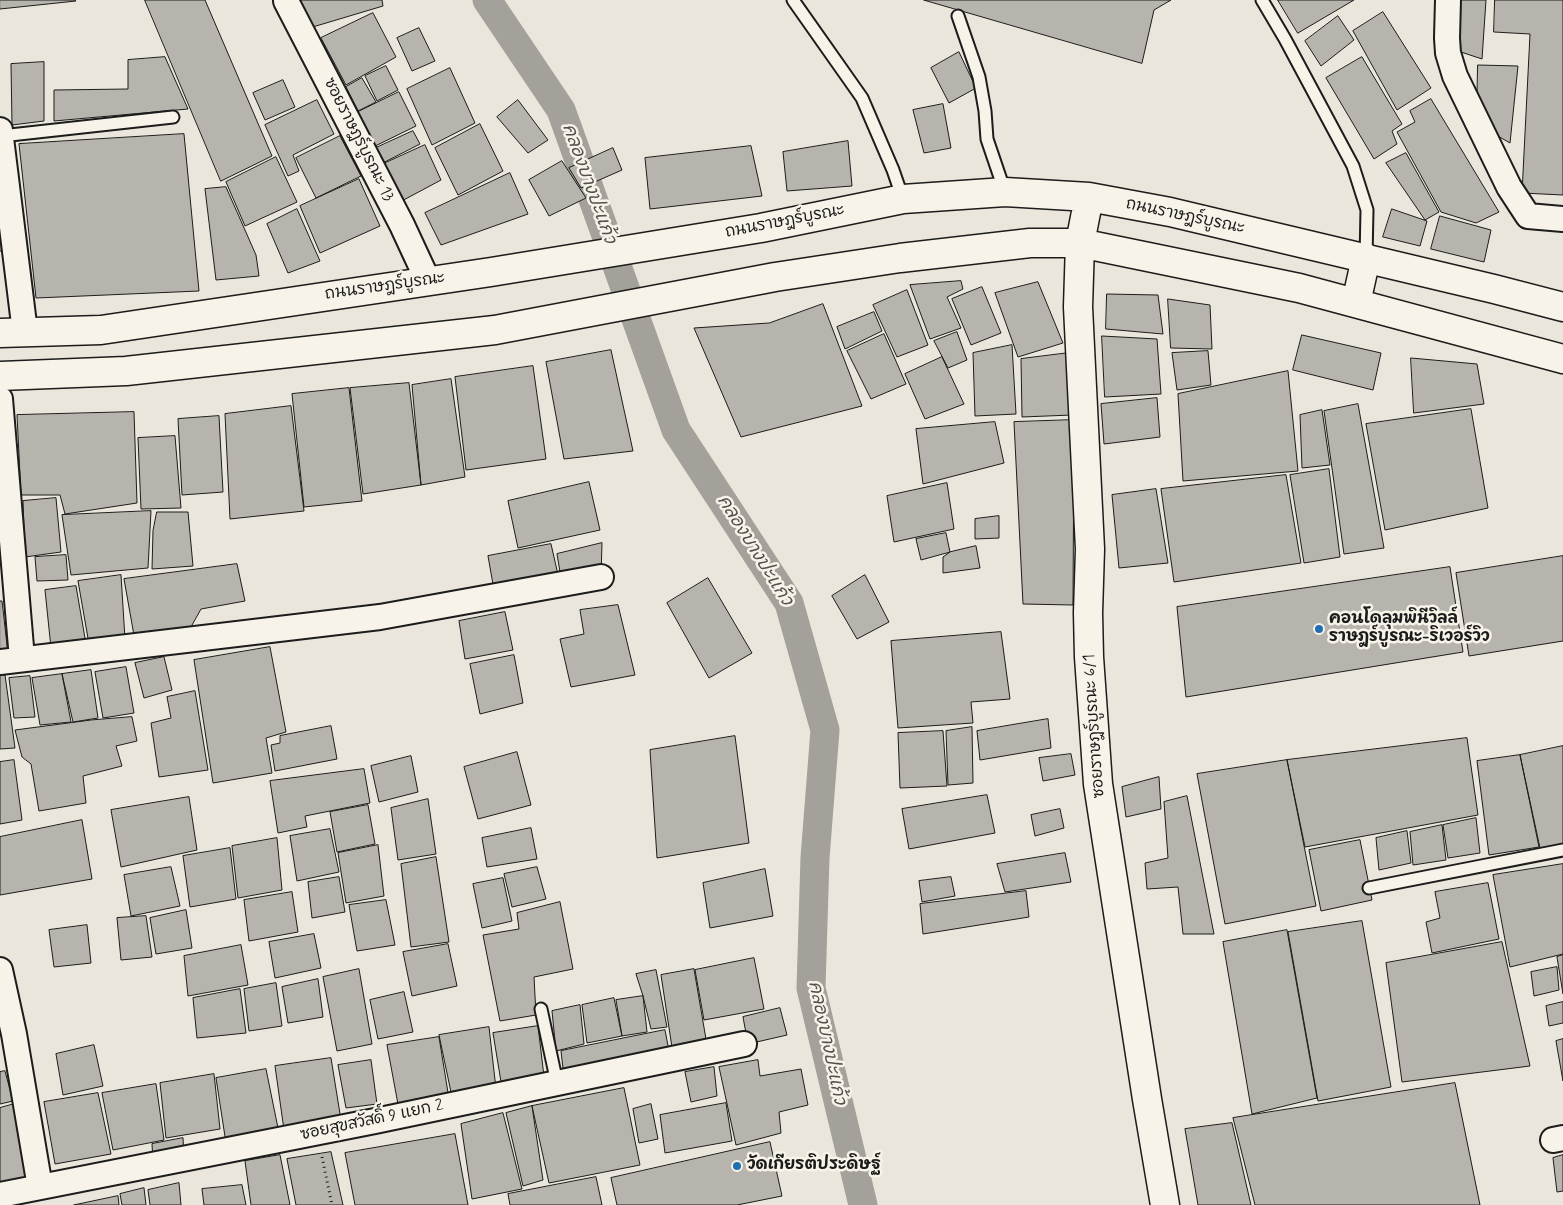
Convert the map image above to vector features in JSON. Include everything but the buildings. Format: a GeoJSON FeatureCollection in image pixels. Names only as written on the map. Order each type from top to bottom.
{"type":"FeatureCollection","features":[{"type":"Feature","properties":{"kind":"main road","name":"ถนนราษฎร์บูรณะ"},"geometry":{"type":"LineString","coordinates":[[12,333],[101,330],[492,272],[761,228],[903,199],[1005,192],[1089,197],[1170,212],[1563,307]]}},
{"type":"Feature","properties":{"kind":"main road","name":"ซอยราษฎร์บูรณะ 6/1"},"geometry":{"type":"LineString","coordinates":[[1089,197],[1080,243],[1078,307],[1090,549],[1088,622],[1098,784],[1165,1205]]}},
{"type":"Feature","properties":{"kind":"main road"},"geometry":{"type":"LineString","coordinates":[[0,376],[126,371],[495,330],[775,277],[900,258],[1030,243],[1080,243],[1299,288],[1563,358]]}},
{"type":"Feature","properties":{"kind":"main road"},"geometry":{"type":"LineString","coordinates":[[1356,303],[1366,258]]}},
{"type":"Feature","properties":{"kind":"street"},"geometry":{"type":"LineString","coordinates":[[1448,0],[1448,53],[1455,76],[1509,187],[1528,216],[1563,219]]}},
{"type":"Feature","properties":{"kind":"street","name":"ซอยราษฎร์บูรณะ 13"},"geometry":{"type":"LineString","coordinates":[[286,1],[402,224],[428,281]]}},
{"type":"Feature","properties":{"kind":"street"},"geometry":{"type":"LineString","coordinates":[[0,130],[12,333]]}},
{"type":"Feature","properties":{"kind":"street"},"geometry":{"type":"LineString","coordinates":[[0,399],[11,660],[380,617],[601,577]]}},
{"type":"Feature","properties":{"kind":"street"},"geometry":{"type":"LineString","coordinates":[[0,970],[14,1034],[40,1187]]}},
{"type":"Feature","properties":{"kind":"street","name":"ซอยสุขสวัสดิ์ 9 แยก 2"},"geometry":{"type":"LineString","coordinates":[[0,1195],[744,1044]]}},
{"type":"Feature","properties":{"kind":"lane"},"geometry":{"type":"LineString","coordinates":[[793,0],[862,98],[893,170],[903,199]]}},
{"type":"Feature","properties":{"kind":"lane"},"geometry":{"type":"LineString","coordinates":[[1262,0],[1353,166],[1367,210],[1366,258]]}},
{"type":"Feature","properties":{"kind":"lane"},"geometry":{"type":"LineString","coordinates":[[958,16],[979,78],[987,138],[1005,192]]}},
{"type":"Feature","properties":{"kind":"lane"},"geometry":{"type":"LineString","coordinates":[[1,136],[173,117]]}},
{"type":"Feature","properties":{"kind":"lane"},"geometry":{"type":"LineString","coordinates":[[1369,888],[1563,850]]}},
{"type":"Feature","properties":{"kind":"lane"},"geometry":{"type":"LineString","coordinates":[[541,1009],[557,1083]]}},
{"type":"Feature","properties":{"kind":"path"},"geometry":{"type":"LineString","coordinates":[[317,1132],[332,1205]]}},
{"type":"Feature","properties":{"kind":"waterway","name":"คลองบางปะแก้ว"},"geometry":{"type":"LineString","coordinates":[[487,0],[561,110],[676,430],[789,603],[825,730],[815,858],[811,988],[863,1205]]}},
{"type":"Feature","properties":{"kind":"place","name":"คอนโดลุมพินีวิลล์ ราษฎร์บูรณะ-ริเวอร์วิว"},"geometry":{"type":"Point","coordinates":[1319,629]}},
{"type":"Feature","properties":{"kind":"place","name":"วัดเกียรติประดิษฐ์"},"geometry":{"type":"Point","coordinates":[737,1166]}}]}
